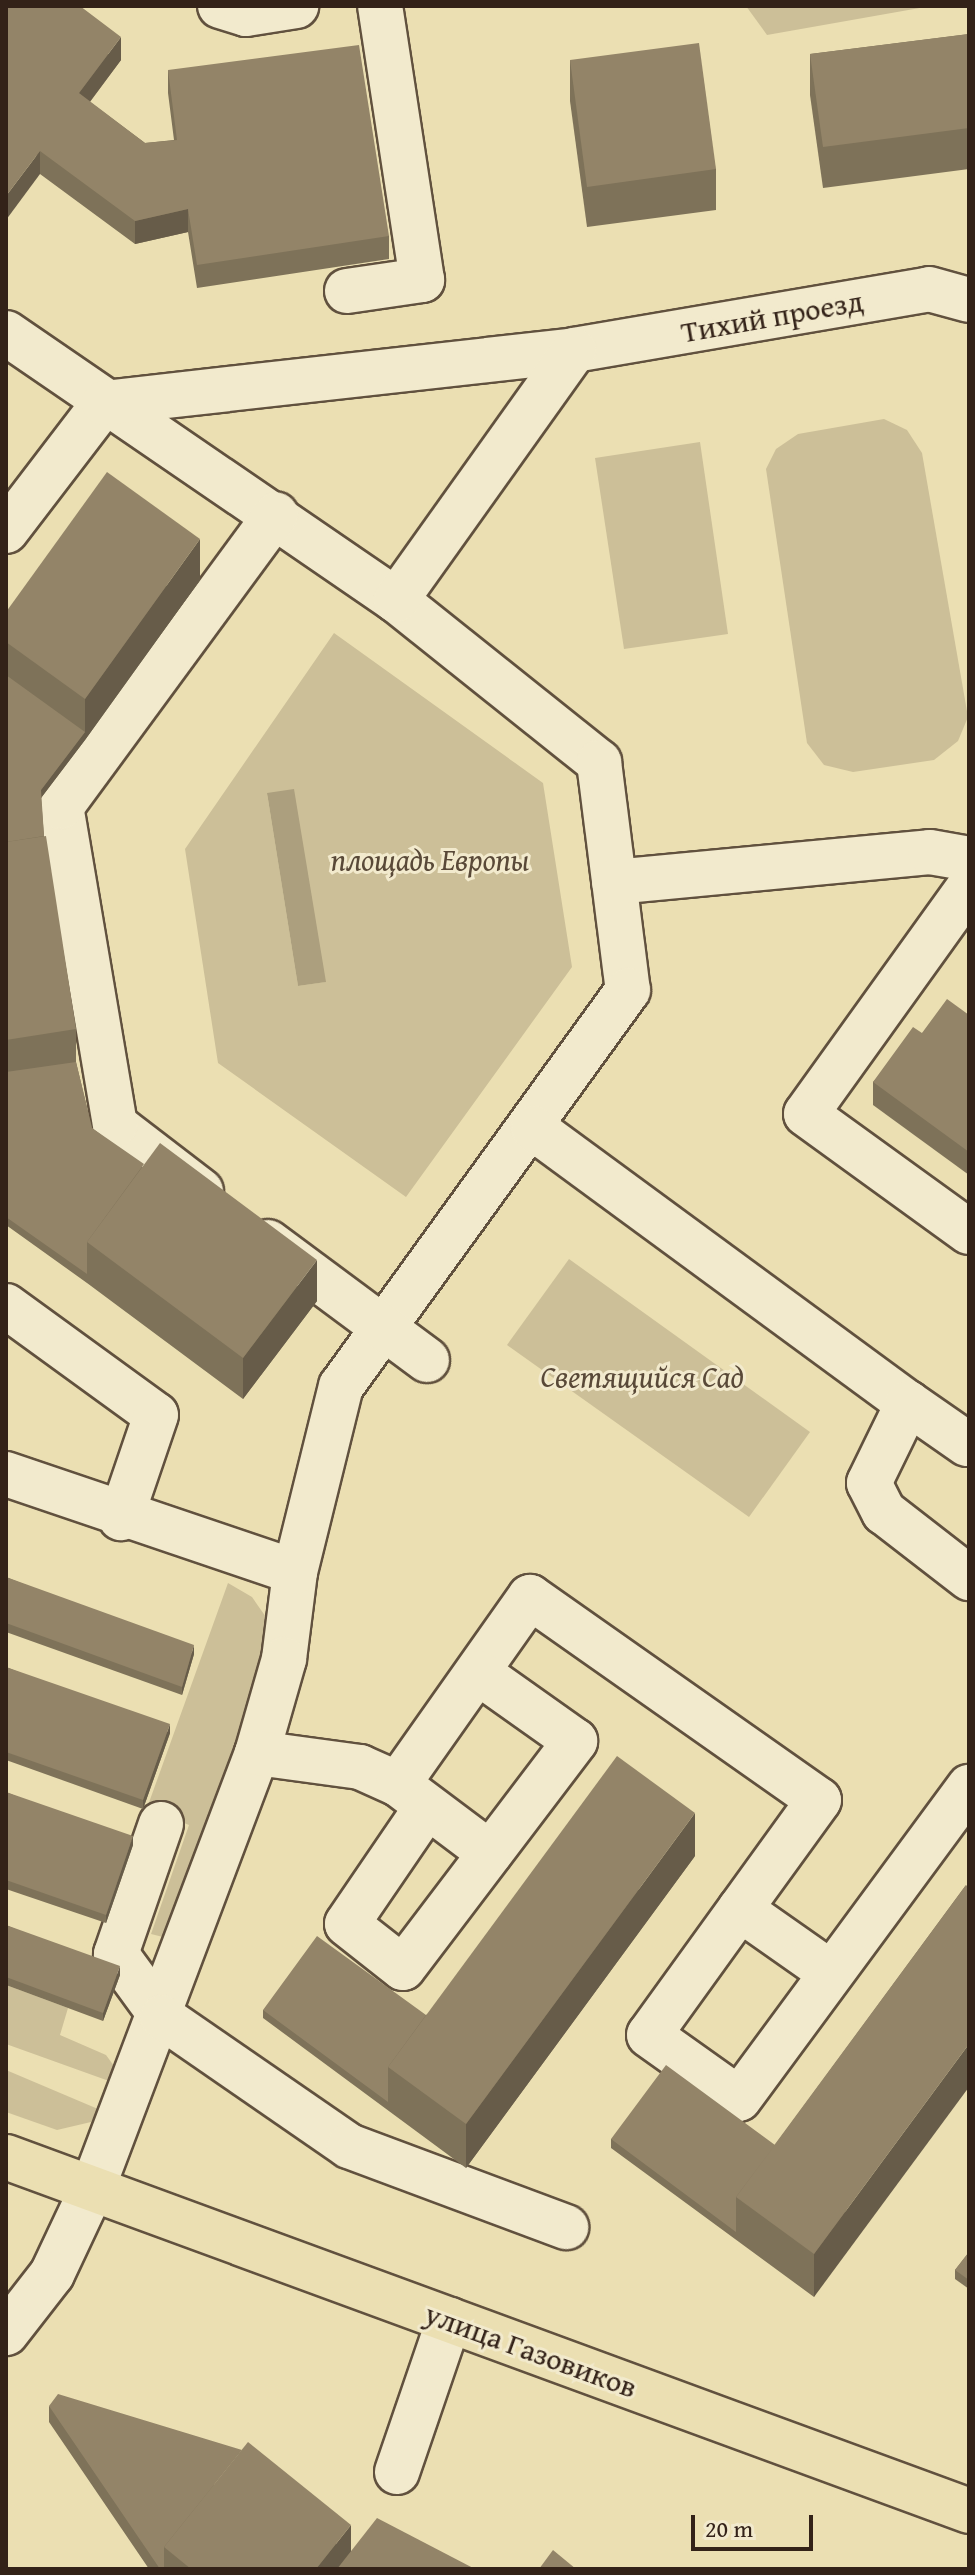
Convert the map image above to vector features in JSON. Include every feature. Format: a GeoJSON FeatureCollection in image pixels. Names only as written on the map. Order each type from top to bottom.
{"type":"FeatureCollection","features":[{"type":"Feature","properties":{"kind":"main road","name":"улица Газовиков"},"geometry":{"type":"LineString","coordinates":[[6,2157],[969,2511]]}},
{"type":"Feature","properties":{"kind":"street"},"geometry":{"type":"LineString","coordinates":[[220,6],[246,14],[296,6]]}},
{"type":"Feature","properties":{"kind":"street"},"geometry":{"type":"LineString","coordinates":[[347,291],[422,280],[380,6]]}},
{"type":"Feature","properties":{"kind":"street","name":"Тихий проезд"},"geometry":{"type":"LineString","coordinates":[[104,403],[574,350],[929,289],[969,300]]}},
{"type":"Feature","properties":{"kind":"street"},"geometry":{"type":"LineString","coordinates":[[6,333],[104,403],[276,514],[396,600],[599,762],[628,990],[533,1128],[341,1386],[295,1572],[284,1659],[257,1753],[162,2017],[92,2189],[52,2274],[6,2333]]}},
{"type":"Feature","properties":{"kind":"street"},"geometry":{"type":"LineString","coordinates":[[396,600],[574,350]]}},
{"type":"Feature","properties":{"kind":"street"},"geometry":{"type":"LineString","coordinates":[[6,531],[104,403]]}},
{"type":"Feature","properties":{"kind":"street"},"geometry":{"type":"LineString","coordinates":[[276,514],[61,807],[115,1125],[427,1360]]}},
{"type":"Feature","properties":{"kind":"street"},"geometry":{"type":"LineString","coordinates":[[614,882],[930,852],[969,859]]}},
{"type":"Feature","properties":{"kind":"street"},"geometry":{"type":"LineString","coordinates":[[969,887],[806,1114],[969,1232]]}},
{"type":"Feature","properties":{"kind":"street"},"geometry":{"type":"LineString","coordinates":[[533,1128],[968,1444]]}},
{"type":"Feature","properties":{"kind":"street"},"geometry":{"type":"LineString","coordinates":[[6,1306],[156,1415],[121,1518]]}},
{"type":"Feature","properties":{"kind":"street"},"geometry":{"type":"LineString","coordinates":[[908,1403],[869,1483],[884,1512],[969,1578]]}},
{"type":"Feature","properties":{"kind":"street"},"geometry":{"type":"LineString","coordinates":[[6,1474],[121,1518],[295,1572]]}},
{"type":"Feature","properties":{"kind":"street"},"geometry":{"type":"LineString","coordinates":[[479,1673],[575,1741],[403,1968],[347,1924],[479,1673],[530,1597],[819,1800],[649,2035],[739,2099],[969,1787]]}},
{"type":"Feature","properties":{"kind":"street"},"geometry":{"type":"LineString","coordinates":[[257,1753],[331,1759],[412,1796],[490,1853]]}},
{"type":"Feature","properties":{"kind":"street"},"geometry":{"type":"LineString","coordinates":[[161,1824],[116,1954],[162,2017],[349,2146],[566,2227]]}},
{"type":"Feature","properties":{"kind":"street"},"geometry":{"type":"LineString","coordinates":[[740,1909],[831,1973]]}},
{"type":"Feature","properties":{"kind":"street"},"geometry":{"type":"LineString","coordinates":[[397,2472],[449,2320]]}},
{"type":"Feature","properties":{"kind":"green space"},"geometry":{"type":"Polygon","coordinates":[[[746,6],[931,6],[767,35],[746,6]]]}},
{"type":"Feature","properties":{"kind":"green space"},"geometry":{"type":"Polygon","coordinates":[[[884,419],[907,430],[922,453],[968,717],[958,741],[934,760],[853,772],[824,765],[807,743],[766,469],[776,449],[798,434],[884,419]]]}},
{"type":"Feature","properties":{"kind":"green space"},"geometry":{"type":"Polygon","coordinates":[[[700,442],[728,634],[624,649],[595,458],[700,442]]]}},
{"type":"Feature","properties":{"kind":"green space","name":"площадь Европы"},"geometry":{"type":"Polygon","coordinates":[[[334,633],[543,783],[572,967],[406,1197],[218,1063],[185,849],[334,633]],[[267,793],[298,986],[325,982],[267,793]]]}},
{"type":"Feature","properties":{"kind":"green space","name":"Светящийся Сад"},"geometry":{"type":"Polygon","coordinates":[[[569,1259],[810,1432],[749,1517],[507,1345],[569,1259]]]}},
{"type":"Feature","properties":{"kind":"green space"},"geometry":{"type":"Polygon","coordinates":[[[228,1583],[252,1597],[268,1620],[264,1665],[167,1938],[151,1934],[189,1825],[147,1808],[228,1583]]]}},
{"type":"Feature","properties":{"kind":"green space"},"geometry":{"type":"Polygon","coordinates":[[[6,1985],[68,2008],[60,2035],[106,2055],[114,2066],[109,2081],[6,2044],[6,1985]]]}},
{"type":"Feature","properties":{"kind":"green space"},"geometry":{"type":"Polygon","coordinates":[[[6,2070],[98,2109],[91,2122],[57,2130],[6,2112],[6,2070]]]}},
{"type":"Feature","properties":{"kind":"shaded area"},"geometry":{"type":"Polygon","coordinates":[[[294,789],[326,982],[298,986],[267,793],[294,789]]]}},
{"type":"Feature","properties":{"kind":"building"},"geometry":{"type":"Polygon","coordinates":[[[6,6],[80,6],[121,37],[79,93],[145,143],[177,140],[168,70],[359,45],[389,236],[197,265],[188,209],[135,221],[40,151],[6,196],[6,6]]]}},
{"type":"Feature","properties":{"kind":"building"},"geometry":{"type":"Polygon","coordinates":[[[969,34],[969,128],[823,147],[810,54],[969,34]]]}},
{"type":"Feature","properties":{"kind":"building"},"geometry":{"type":"Polygon","coordinates":[[[699,43],[716,169],[587,187],[570,60],[699,43]]]}},
{"type":"Feature","properties":{"kind":"building"},"geometry":{"type":"Polygon","coordinates":[[[107,472],[200,539],[85,699],[6,642],[6,612],[107,472]]]}},
{"type":"Feature","properties":{"kind":"building"},"geometry":{"type":"Polygon","coordinates":[[[6,675],[85,732],[41,790],[44,836],[6,842],[6,675]]]}},
{"type":"Feature","properties":{"kind":"building"},"geometry":{"type":"Polygon","coordinates":[[[46,836],[76,1029],[6,1040],[6,842],[46,836]]]}},
{"type":"Feature","properties":{"kind":"building"},"geometry":{"type":"Polygon","coordinates":[[[947,999],[969,1015],[969,1152],[873,1082],[913,1027],[922,1033],[947,999]]]}},
{"type":"Feature","properties":{"kind":"building"},"geometry":{"type":"Polygon","coordinates":[[[76,1062],[92,1128],[144,1164],[87,1242],[87,1274],[6,1217],[6,1072],[76,1062]]]}},
{"type":"Feature","properties":{"kind":"building"},"geometry":{"type":"Polygon","coordinates":[[[160,1143],[317,1260],[243,1358],[87,1242],[160,1143]]]}},
{"type":"Feature","properties":{"kind":"building"},"geometry":{"type":"Polygon","coordinates":[[[6,1577],[194,1645],[182,1687],[6,1623],[6,1577]]]}},
{"type":"Feature","properties":{"kind":"building"},"geometry":{"type":"Polygon","coordinates":[[[6,1667],[170,1724],[143,1800],[6,1752],[6,1667]]]}},
{"type":"Feature","properties":{"kind":"building"},"geometry":{"type":"Polygon","coordinates":[[[617,1756],[695,1813],[466,2124],[388,2067],[617,1756]]]}},
{"type":"Feature","properties":{"kind":"building"},"geometry":{"type":"Polygon","coordinates":[[[6,1792],[133,1836],[106,1915],[6,1880],[6,1792]]]}},
{"type":"Feature","properties":{"kind":"building"},"geometry":{"type":"Polygon","coordinates":[[[966,1885],[969,1888],[969,2044],[814,2254],[736,2197],[966,1885]]]}},
{"type":"Feature","properties":{"kind":"building"},"geometry":{"type":"Polygon","coordinates":[[[6,1925],[120,1966],[103,2013],[6,1977],[6,1925]]]}},
{"type":"Feature","properties":{"kind":"building"},"geometry":{"type":"Polygon","coordinates":[[[317,1936],[426,2015],[388,2067],[388,2102],[263,2010],[317,1936]]]}},
{"type":"Feature","properties":{"kind":"building"},"geometry":{"type":"Polygon","coordinates":[[[666,2065],[775,2145],[736,2197],[736,2232],[611,2139],[666,2065]]]}},
{"type":"Feature","properties":{"kind":"building"},"geometry":{"type":"Polygon","coordinates":[[[969,2252],[969,2280],[955,2270],[969,2252]]]}},
{"type":"Feature","properties":{"kind":"building"},"geometry":{"type":"Polygon","coordinates":[[[58,2394],[242,2450],[164,2547],[164,2569],[160,2569],[49,2406],[58,2394]]]}},
{"type":"Feature","properties":{"kind":"building"},"geometry":{"type":"Polygon","coordinates":[[[248,2442],[351,2525],[316,2569],[191,2569],[164,2547],[248,2442]]]}},
{"type":"Feature","properties":{"kind":"building"},"geometry":{"type":"Polygon","coordinates":[[[377,2518],[475,2569],[337,2569],[377,2518]]]}},
{"type":"Feature","properties":{"kind":"building"},"geometry":{"type":"Polygon","coordinates":[[[553,2550],[576,2569],[539,2569],[553,2550]]]}}]}
